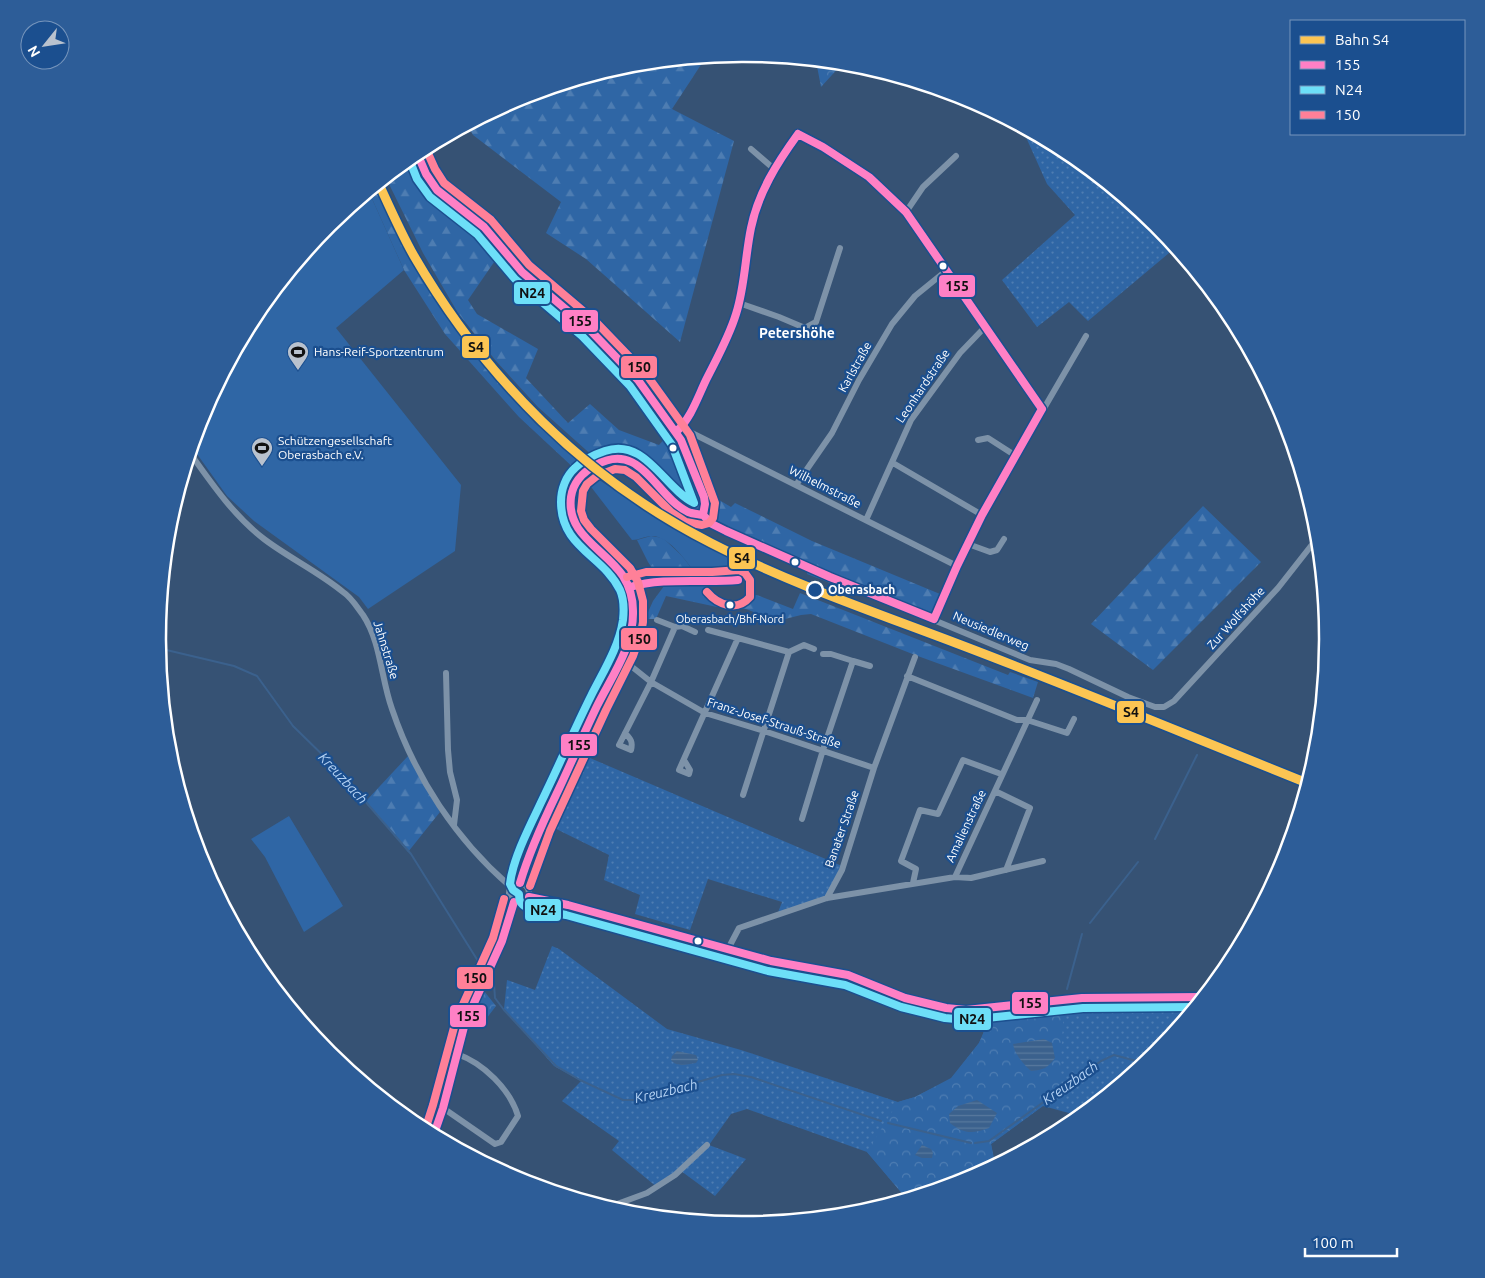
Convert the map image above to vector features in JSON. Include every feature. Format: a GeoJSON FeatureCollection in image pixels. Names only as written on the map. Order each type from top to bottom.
{"type":"FeatureCollection","features":[{"type":"Feature","properties":{"kind":"street"},"geometry":{"type":"LineString","coordinates":[[676,432],[682,428],[702,390],[735,319],[758,203],[773,168],[798,134],[823,147],[869,177],[906,212],[1042,409]]}},
{"type":"Feature","properties":{"kind":"street"},"geometry":{"type":"LineString","coordinates":[[751,149],[773,168]]}},
{"type":"Feature","properties":{"kind":"street"},"geometry":{"type":"LineString","coordinates":[[906,212],[923,187],[956,156]]}},
{"type":"Feature","properties":{"kind":"street"},"geometry":{"type":"LineString","coordinates":[[420,161],[426,174],[437,190],[484,227],[522,272],[589,330],[638,380],[681,440],[704,497],[704,515]]}},
{"type":"Feature","properties":{"kind":"street"},"geometry":{"type":"LineString","coordinates":[[739,303],[805,328],[816,322],[840,248]]}},
{"type":"Feature","properties":{"kind":"street","name":"Karlstraße"},"geometry":{"type":"LineString","coordinates":[[796,485],[832,433],[892,324],[915,296],[947,270]]}},
{"type":"Feature","properties":{"kind":"street","name":"Leonhardstraße"},"geometry":{"type":"LineString","coordinates":[[866,520],[911,420],[960,353],[985,327]]}},
{"type":"Feature","properties":{"kind":"street"},"geometry":{"type":"LineString","coordinates":[[934,619],[982,515],[1086,336]]}},
{"type":"Feature","properties":{"kind":"street","name":"Wilhelmstraße"},"geometry":{"type":"LineString","coordinates":[[682,428],[957,566]]}},
{"type":"Feature","properties":{"kind":"street"},"geometry":{"type":"LineString","coordinates":[[978,440],[988,438],[1016,456]]}},
{"type":"Feature","properties":{"kind":"street","name":"Neusiedlerweg"},"geometry":{"type":"LineString","coordinates":[[620,658],[634,619],[630,587],[614,565],[585,539],[574,524],[570,506],[572,487],[582,474],[598,463],[615,459],[639,465],[677,504],[697,516],[704,515],[712,524],[726,531],[830,577],[1030,660],[1056,664],[1155,708],[1164,707]]}},
{"type":"Feature","properties":{"kind":"street","name":"Jahnstraße"},"geometry":{"type":"LineString","coordinates":[[195,460],[231,508],[264,539],[345,592],[363,616],[375,645],[391,708],[419,774],[454,825],[488,867],[511,887]]}},
{"type":"Feature","properties":{"kind":"street"},"geometry":{"type":"LineString","coordinates":[[892,463],[982,515]]}},
{"type":"Feature","properties":{"kind":"street"},"geometry":{"type":"LineString","coordinates":[[968,544],[990,552],[997,550],[1004,539]]}},
{"type":"Feature","properties":{"kind":"street","name":"Zur Wolfshöhe"},"geometry":{"type":"LineString","coordinates":[[1164,707],[1174,701],[1278,588],[1311,546]]}},
{"type":"Feature","properties":{"kind":"street"},"geometry":{"type":"LineString","coordinates":[[657,620],[675,627],[682,626],[695,632]]}},
{"type":"Feature","properties":{"kind":"street"},"geometry":{"type":"LineString","coordinates":[[625,734],[651,682],[675,627]]}},
{"type":"Feature","properties":{"kind":"street"},"geometry":{"type":"LineString","coordinates":[[708,630],[789,652],[804,645],[814,649]]}},
{"type":"Feature","properties":{"kind":"street"},"geometry":{"type":"LineString","coordinates":[[684,760],[738,638]]}},
{"type":"Feature","properties":{"kind":"street"},"geometry":{"type":"LineString","coordinates":[[743,795],[789,652]]}},
{"type":"Feature","properties":{"kind":"street"},"geometry":{"type":"LineString","coordinates":[[823,654],[831,654],[870,666]]}},
{"type":"Feature","properties":{"kind":"street","name":"Banater Straße"},"geometry":{"type":"LineString","coordinates":[[827,898],[842,870],[874,768],[915,657]]}},
{"type":"Feature","properties":{"kind":"street"},"geometry":{"type":"LineString","coordinates":[[520,882],[529,853],[620,658]]}},
{"type":"Feature","properties":{"kind":"street","name":"Franz-Josef-Strauß-Straße"},"geometry":{"type":"LineString","coordinates":[[620,658],[651,682],[705,713],[874,768]]}},
{"type":"Feature","properties":{"kind":"street"},"geometry":{"type":"LineString","coordinates":[[802,819],[853,661]]}},
{"type":"Feature","properties":{"kind":"street"},"geometry":{"type":"LineString","coordinates":[[446,672],[448,750],[450,772],[457,800],[454,825]]}},
{"type":"Feature","properties":{"kind":"street"},"geometry":{"type":"LineString","coordinates":[[907,676],[1017,720],[1027,720],[1067,733],[1074,719]]}},
{"type":"Feature","properties":{"kind":"street","name":"Amalienstraße"},"geometry":{"type":"LineString","coordinates":[[827,898],[955,877],[1001,774],[1037,700]]}},
{"type":"Feature","properties":{"kind":"street"},"geometry":{"type":"LineString","coordinates":[[914,883],[916,869],[901,861],[920,810],[938,814],[963,760],[1001,774]]}},
{"type":"Feature","properties":{"kind":"street"},"geometry":{"type":"LineString","coordinates":[[995,791],[1030,808],[1006,870]]}},
{"type":"Feature","properties":{"kind":"street"},"geometry":{"type":"LineString","coordinates":[[955,877],[971,878],[1043,861]]}},
{"type":"Feature","properties":{"kind":"street"},"geometry":{"type":"LineString","coordinates":[[520,882],[529,890],[529,897],[520,904],[510,898],[509,892],[515,883],[520,882]]}},
{"type":"Feature","properties":{"kind":"street"},"geometry":{"type":"LineString","coordinates":[[529,897],[568,905],[771,961],[848,974],[905,998],[959,1010],[1082,998],[1194,997]]}},
{"type":"Feature","properties":{"kind":"street"},"geometry":{"type":"LineString","coordinates":[[728,949],[739,928],[827,898]]}},
{"type":"Feature","properties":{"kind":"street"},"geometry":{"type":"LineString","coordinates":[[436,1127],[464,1023],[502,941],[514,902]]}},
{"type":"Feature","properties":{"kind":"street"},"geometry":{"type":"LineString","coordinates":[[443,1108],[495,1144],[501,1142],[518,1116],[508,1094],[498,1081],[468,1058],[457,1054]]}},
{"type":"Feature","properties":{"kind":"street"},"geometry":{"type":"LineString","coordinates":[[622,1202],[647,1193],[675,1175],[707,1145]]}},
{"type":"Feature","properties":{"kind":"green space"},"geometry":{"type":"Polygon","coordinates":[[[701,64],[672,109],[734,141],[680,342],[586,259],[546,233],[561,202],[473,135],[471,131],[488,122],[522,106],[557,93],[593,82],[630,74],[667,67],[701,64]]]}},
{"type":"Feature","properties":{"kind":"green space"},"geometry":{"type":"Polygon","coordinates":[[[817,67],[836,70],[821,87],[817,67]]]}},
{"type":"Feature","properties":{"kind":"green space"},"geometry":{"type":"Polygon","coordinates":[[[1026,137],[1063,160],[1093,182],[1123,206],[1170,252],[1088,321],[1069,302],[1037,327],[1002,280],[1075,215],[1047,184],[1026,137]]]}},
{"type":"Feature","properties":{"kind":"green space"},"geometry":{"type":"Polygon","coordinates":[[[418,163],[425,181],[501,252],[468,300],[477,314],[538,349],[526,378],[568,423],[590,404],[619,430],[659,445],[669,434],[690,483],[731,507],[735,503],[812,541],[940,594],[928,621],[807,574],[810,565],[721,524],[695,509],[646,460],[623,455],[595,458],[538,407],[496,361],[458,313],[423,253],[389,184],[418,163]]]}},
{"type":"Feature","properties":{"kind":"green space"},"geometry":{"type":"Polygon","coordinates":[[[379,193],[408,252],[442,311],[484,366],[535,423],[583,464],[577,471],[519,417],[445,334],[404,270],[372,198],[379,193]]]}},
{"type":"Feature","properties":{"kind":"green space","name":"Hans-Reif-Sportzentrum"},"geometry":{"type":"Polygon","coordinates":[[[372,198],[404,270],[336,328],[461,485],[455,551],[368,609],[359,597],[254,521],[227,496],[197,454],[225,384],[263,319],[285,288],[335,231],[372,198]]]}},
{"type":"Feature","properties":{"kind":"green space"},"geometry":{"type":"Polygon","coordinates":[[[593,476],[661,520],[737,561],[729,576],[699,578],[678,552],[659,537],[652,536],[632,540],[588,483],[593,476]]]}},
{"type":"Feature","properties":{"kind":"green space"},"geometry":{"type":"Polygon","coordinates":[[[1203,506],[1261,562],[1153,670],[1091,624],[1203,506]]]}},
{"type":"Feature","properties":{"kind":"green space"},"geometry":{"type":"Polygon","coordinates":[[[651,536],[663,538],[682,556],[699,578],[699,585],[710,589],[724,603],[738,602],[745,597],[757,595],[793,609],[800,593],[1008,675],[1010,672],[1038,682],[1033,698],[915,655],[811,614],[777,621],[746,609],[717,607],[666,596],[656,619],[645,619],[653,601],[664,586],[648,562],[637,540],[651,536]]]}},
{"type":"Feature","properties":{"kind":"green space"},"geometry":{"type":"Polygon","coordinates":[[[576,752],[842,866],[825,901],[777,915],[782,902],[708,879],[690,930],[635,914],[640,895],[604,880],[609,855],[542,822],[576,752]]]}},
{"type":"Feature","properties":{"kind":"green space"},"geometry":{"type":"Polygon","coordinates":[[[408,756],[440,812],[408,852],[366,801],[408,756]]]}},
{"type":"Feature","properties":{"kind":"green space"},"geometry":{"type":"Polygon","coordinates":[[[289,816],[343,906],[304,932],[265,857],[251,839],[289,816]]]}},
{"type":"Feature","properties":{"kind":"green space"},"geometry":{"type":"Polygon","coordinates":[[[552,946],[559,949],[667,1029],[741,1050],[898,1102],[915,1097],[951,1079],[979,1043],[990,1018],[1082,1004],[1192,1000],[1150,1047],[1093,1096],[1070,1113],[1043,1106],[991,1144],[994,1158],[963,1172],[902,1193],[867,1152],[747,1109],[731,1114],[709,1145],[746,1159],[715,1196],[681,1171],[658,1188],[612,1150],[619,1141],[562,1101],[581,1081],[554,1066],[504,1009],[507,980],[535,990],[552,946]]]}},
{"type":"Feature","properties":{"kind":"green space"},"geometry":{"type":"Polygon","coordinates":[[[484,991],[496,1006],[483,1023],[473,1029],[468,1024],[484,991]]]}},
{"type":"Feature","properties":{"kind":"green space"},"geometry":{"type":"Polygon","coordinates":[[[1064,1006],[1059,1094],[991,1144],[994,1158],[963,1172],[902,1193],[867,1152],[898,1102],[915,1097],[951,1078],[979,1043],[990,1018],[1064,1006]]]}},
{"type":"Feature","properties":{"kind":"shaded area"},"geometry":{"type":"Polygon","coordinates":[[[1044,1039],[1052,1043],[1055,1058],[1045,1068],[1031,1071],[1020,1059],[1013,1044],[1044,1039]]]}},
{"type":"Feature","properties":{"kind":"shaded area"},"geometry":{"type":"Polygon","coordinates":[[[677,1051],[696,1055],[698,1060],[696,1063],[676,1064],[671,1060],[677,1051]]]}},
{"type":"Feature","properties":{"kind":"shaded area"},"geometry":{"type":"Polygon","coordinates":[[[977,1100],[997,1113],[989,1128],[968,1132],[950,1123],[949,1114],[958,1106],[977,1100]]]}},
{"type":"Feature","properties":{"kind":"shaded area"},"geometry":{"type":"Polygon","coordinates":[[[922,1145],[931,1149],[933,1153],[932,1158],[922,1158],[915,1155],[922,1145]]]}},
{"type":"Feature","properties":{"kind":"waterway","name":"Kreuzbach"},"geometry":{"type":"LineString","coordinates":[[166,650],[234,666],[257,676],[293,726],[337,769],[411,854],[483,969]]}},
{"type":"Feature","properties":{"kind":"waterway"},"geometry":{"type":"LineString","coordinates":[[1155,839],[1197,755]]}},
{"type":"Feature","properties":{"kind":"waterway"},"geometry":{"type":"LineString","coordinates":[[1090,923],[1138,862]]}},
{"type":"Feature","properties":{"kind":"waterway"},"geometry":{"type":"LineString","coordinates":[[1067,989],[1082,934]]}},
{"type":"Feature","properties":{"kind":"waterway","name":"Kreuzbach"},"geometry":{"type":"LineString","coordinates":[[494,983],[495,998],[556,1066],[580,1080],[623,1100],[635,1100],[722,1075],[734,1074],[751,1077],[881,1121]]}},
{"type":"Feature","properties":{"kind":"waterway","name":"Kreuzbach"},"geometry":{"type":"LineString","coordinates":[[975,1143],[989,1141],[1101,1061],[1114,1055],[1135,1061]]}},
{"type":"Feature","properties":{"kind":"waterway","name":"Kreuzbach"},"geometry":{"type":"LineString","coordinates":[[888,1123],[971,1143]]}},
{"type":"Feature","properties":{"kind":"rail line","name":"S4"},"geometry":{"type":"LineString","coordinates":[[382,190],[409,247],[442,301],[506,384],[580,456],[621,488],[665,517],[741,558],[803,585],[1048,679],[1301,781]]}},
{"type":"Feature","properties":{"kind":"transit line","name":"155"},"geometry":{"type":"LineString","coordinates":[[798,134],[823,147],[869,177],[906,212],[1042,409]]}},
{"type":"Feature","properties":{"kind":"transit line","name":"155"},"geometry":{"type":"LineString","coordinates":[[676,432],[686,421],[693,408],[730,331],[739,303],[751,228],[758,203],[776,167],[798,134]]}},
{"type":"Feature","properties":{"kind":"transit line","name":"150"},"geometry":{"type":"LineString","coordinates":[[429,156],[444,183],[491,220],[529,265],[595,321],[646,374],[690,435],[715,503],[713,518],[709,523],[702,525],[686,522],[671,512],[636,477],[625,470],[615,469],[597,476],[587,484],[583,491],[581,511],[584,520],[630,568],[638,582],[643,601],[643,622],[633,656],[550,831],[530,886]]}},
{"type":"Feature","properties":{"kind":"transit line","name":"155"},"geometry":{"type":"LineString","coordinates":[[420,161],[426,174],[437,190],[484,227],[522,272],[589,329],[638,380],[681,440],[704,497],[703,515]]}},
{"type":"Feature","properties":{"kind":"transit line","name":"N24"},"geometry":{"type":"LineString","coordinates":[[412,167],[417,179],[430,197],[477,234],[515,279],[582,336],[630,386],[672,445],[694,503],[673,487],[643,457],[632,451],[619,449],[605,451],[593,456],[578,465],[565,483],[561,502],[563,518],[568,530],[575,541],[613,578],[622,597],[623,620],[614,650],[530,825],[515,861],[510,884],[513,890],[519,894],[522,905],[566,915],[768,971],[845,985],[901,1007],[945,1018],[967,1020],[1083,1008],[1186,1007]]}},
{"type":"Feature","properties":{"kind":"transit line","name":"155"},"geometry":{"type":"LineString","coordinates":[[934,619],[982,515],[1042,409]]}},
{"type":"Feature","properties":{"kind":"transit line","name":"155"},"geometry":{"type":"LineString","coordinates":[[520,883],[546,817],[597,706],[626,649],[632,624],[632,602],[629,588],[623,576],[588,541],[574,522],[571,510],[571,497],[574,487],[583,475],[596,465],[612,459],[625,460],[636,465],[646,473],[676,504],[688,512],[703,515]]}},
{"type":"Feature","properties":{"kind":"transit line","name":"155"},"geometry":{"type":"LineString","coordinates":[[703,515],[712,524],[726,531],[830,577],[934,619]]}},
{"type":"Feature","properties":{"kind":"transit line","name":"150"},"geometry":{"type":"LineString","coordinates":[[627,577],[646,572],[739,570],[745,573],[750,580],[750,597],[745,602],[739,604],[728,605],[722,603],[711,597],[707,592]]}},
{"type":"Feature","properties":{"kind":"transit line","name":"155"},"geometry":{"type":"LineString","coordinates":[[630,587],[669,581],[738,580]]}},
{"type":"Feature","properties":{"kind":"transit line","name":"155"},"geometry":{"type":"LineString","coordinates":[[529,897],[568,905],[771,961],[848,975],[905,998],[946,1008],[966,1010],[1082,998],[1194,997]]}},
{"type":"Feature","properties":{"kind":"transit line","name":"150"},"geometry":{"type":"LineString","coordinates":[[428,1122],[456,1020],[493,938],[504,899]]}},
{"type":"Feature","properties":{"kind":"transit line","name":"155"},"geometry":{"type":"LineString","coordinates":[[436,1127],[465,1023],[502,941],[514,902]]}},
{"type":"Feature","properties":{"kind":"place","name":"Hans-Reif-Sportzentrum"},"geometry":{"type":"Point","coordinates":[298,371]}},
{"type":"Feature","properties":{"kind":"place","name":"Schützengesellschaft Oberasbach e.V."},"geometry":{"type":"Point","coordinates":[262,467]}},
{"type":"Feature","properties":{"kind":"place","name":"Oberasbach"},"geometry":{"type":"Point","coordinates":[815,590]}},
{"type":"Feature","properties":{"kind":"place","name":"Oberasbach/Bhf-Nord"},"geometry":{"type":"Point","coordinates":[730,605]}},
{"type":"Feature","properties":{"kind":"district","name":"Petershöhe"},"geometry":{"type":"Point","coordinates":[797,333]}}]}
